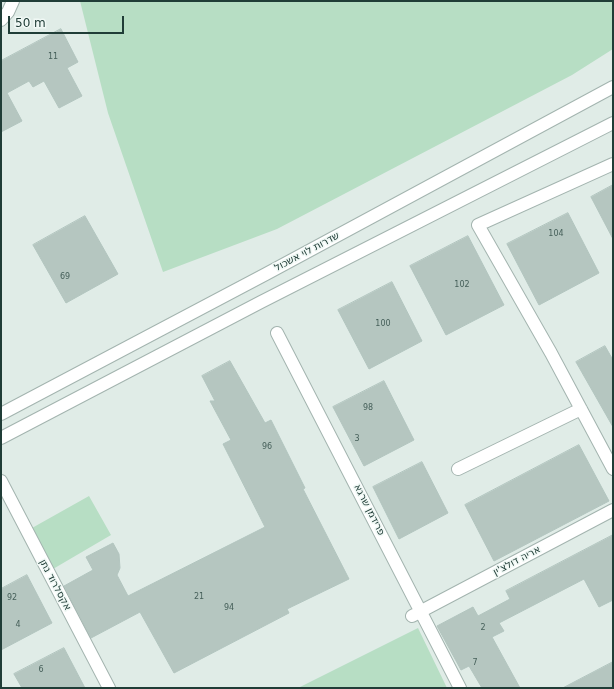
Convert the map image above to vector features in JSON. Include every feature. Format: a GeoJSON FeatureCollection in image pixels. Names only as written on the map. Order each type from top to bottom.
{"type":"FeatureCollection","features":[{"type":"Feature","properties":{"kind":"street"},"geometry":{"type":"LineString","coordinates":[[1,20],[8,12],[13,1]]}},
{"type":"Feature","properties":{"kind":"street","name":"שדרות לוי אשכול"},"geometry":{"type":"LineString","coordinates":[[1,414],[613,87]]}},
{"type":"Feature","properties":{"kind":"street"},"geometry":{"type":"LineString","coordinates":[[1,438],[261,302],[613,122]]}},
{"type":"Feature","properties":{"kind":"street"},"geometry":{"type":"LineString","coordinates":[[613,164],[478,225],[551,353],[613,469]]}},
{"type":"Feature","properties":{"kind":"street","name":"פרידמן שרגא"},"geometry":{"type":"LineString","coordinates":[[277,333],[416,614],[460,688]]}},
{"type":"Feature","properties":{"kind":"street"},"geometry":{"type":"LineString","coordinates":[[458,469],[581,409]]}},
{"type":"Feature","properties":{"kind":"street","name":"אקסלרוד נתן"},"geometry":{"type":"LineString","coordinates":[[1,482],[109,688]]}},
{"type":"Feature","properties":{"kind":"street","name":"אריה דולצ'ין"},"geometry":{"type":"LineString","coordinates":[[416,614],[613,510]]}},
{"type":"Feature","properties":{"kind":"green space"},"geometry":{"type":"Polygon","coordinates":[[[80,1],[613,1],[613,49],[572,75],[277,229],[163,272],[108,113],[80,1]]]}},
{"type":"Feature","properties":{"kind":"green space"},"geometry":{"type":"Polygon","coordinates":[[[89,496],[111,535],[53,569],[32,528],[89,496]]]}},
{"type":"Feature","properties":{"kind":"green space"},"geometry":{"type":"Polygon","coordinates":[[[418,628],[447,688],[298,688],[418,628]]]}},
{"type":"Feature","properties":{"kind":"building"},"geometry":{"type":"Polygon","coordinates":[[[61,29],[78,62],[67,68],[82,96],[59,108],[44,81],[33,87],[29,81],[7,93],[22,121],[1,132],[1,61],[61,29]]]}},
{"type":"Feature","properties":{"kind":"building"},"geometry":{"type":"Polygon","coordinates":[[[613,185],[613,239],[591,197],[613,185]]]}},
{"type":"Feature","properties":{"kind":"building"},"geometry":{"type":"Polygon","coordinates":[[[568,213],[599,273],[539,305],[507,244],[568,213]]]}},
{"type":"Feature","properties":{"kind":"building"},"geometry":{"type":"Polygon","coordinates":[[[85,216],[118,274],[66,303],[33,245],[85,216]]]}},
{"type":"Feature","properties":{"kind":"building"},"geometry":{"type":"Polygon","coordinates":[[[468,236],[504,305],[446,335],[410,266],[468,236]]]}},
{"type":"Feature","properties":{"kind":"building"},"geometry":{"type":"Polygon","coordinates":[[[392,282],[422,341],[369,369],[338,310],[392,282]]]}},
{"type":"Feature","properties":{"kind":"building"},"geometry":{"type":"Polygon","coordinates":[[[605,346],[613,360],[613,427],[576,362],[605,346]]]}},
{"type":"Feature","properties":{"kind":"building"},"geometry":{"type":"Polygon","coordinates":[[[230,361],[265,423],[271,420],[305,488],[303,489],[349,579],[287,609],[289,613],[174,673],[140,612],[91,638],[64,586],[93,570],[86,557],[113,543],[119,554],[120,568],[117,575],[128,596],[265,527],[223,444],[231,440],[210,401],[215,401],[202,376],[230,361]]]}},
{"type":"Feature","properties":{"kind":"building"},"geometry":{"type":"Polygon","coordinates":[[[384,381],[414,440],[364,466],[333,407],[384,381]]]}},
{"type":"Feature","properties":{"kind":"building"},"geometry":{"type":"Polygon","coordinates":[[[579,445],[609,501],[494,561],[465,505],[579,445]]]}},
{"type":"Feature","properties":{"kind":"building"},"geometry":{"type":"Polygon","coordinates":[[[422,462],[448,513],[399,539],[373,487],[422,462]]]}},
{"type":"Feature","properties":{"kind":"building"},"geometry":{"type":"Polygon","coordinates":[[[613,535],[613,600],[599,607],[584,579],[499,623],[504,631],[492,637],[520,688],[482,688],[469,666],[461,670],[437,626],[473,607],[478,616],[510,599],[506,591],[613,535]]]}},
{"type":"Feature","properties":{"kind":"building"},"geometry":{"type":"Polygon","coordinates":[[[27,575],[52,623],[1,650],[1,589],[27,575]]]}},
{"type":"Feature","properties":{"kind":"building"},"geometry":{"type":"Polygon","coordinates":[[[64,648],[85,688],[22,688],[14,674],[64,648]]]}},
{"type":"Feature","properties":{"kind":"building"},"geometry":{"type":"Polygon","coordinates":[[[613,662],[613,688],[563,688],[613,662]]]}}]}
